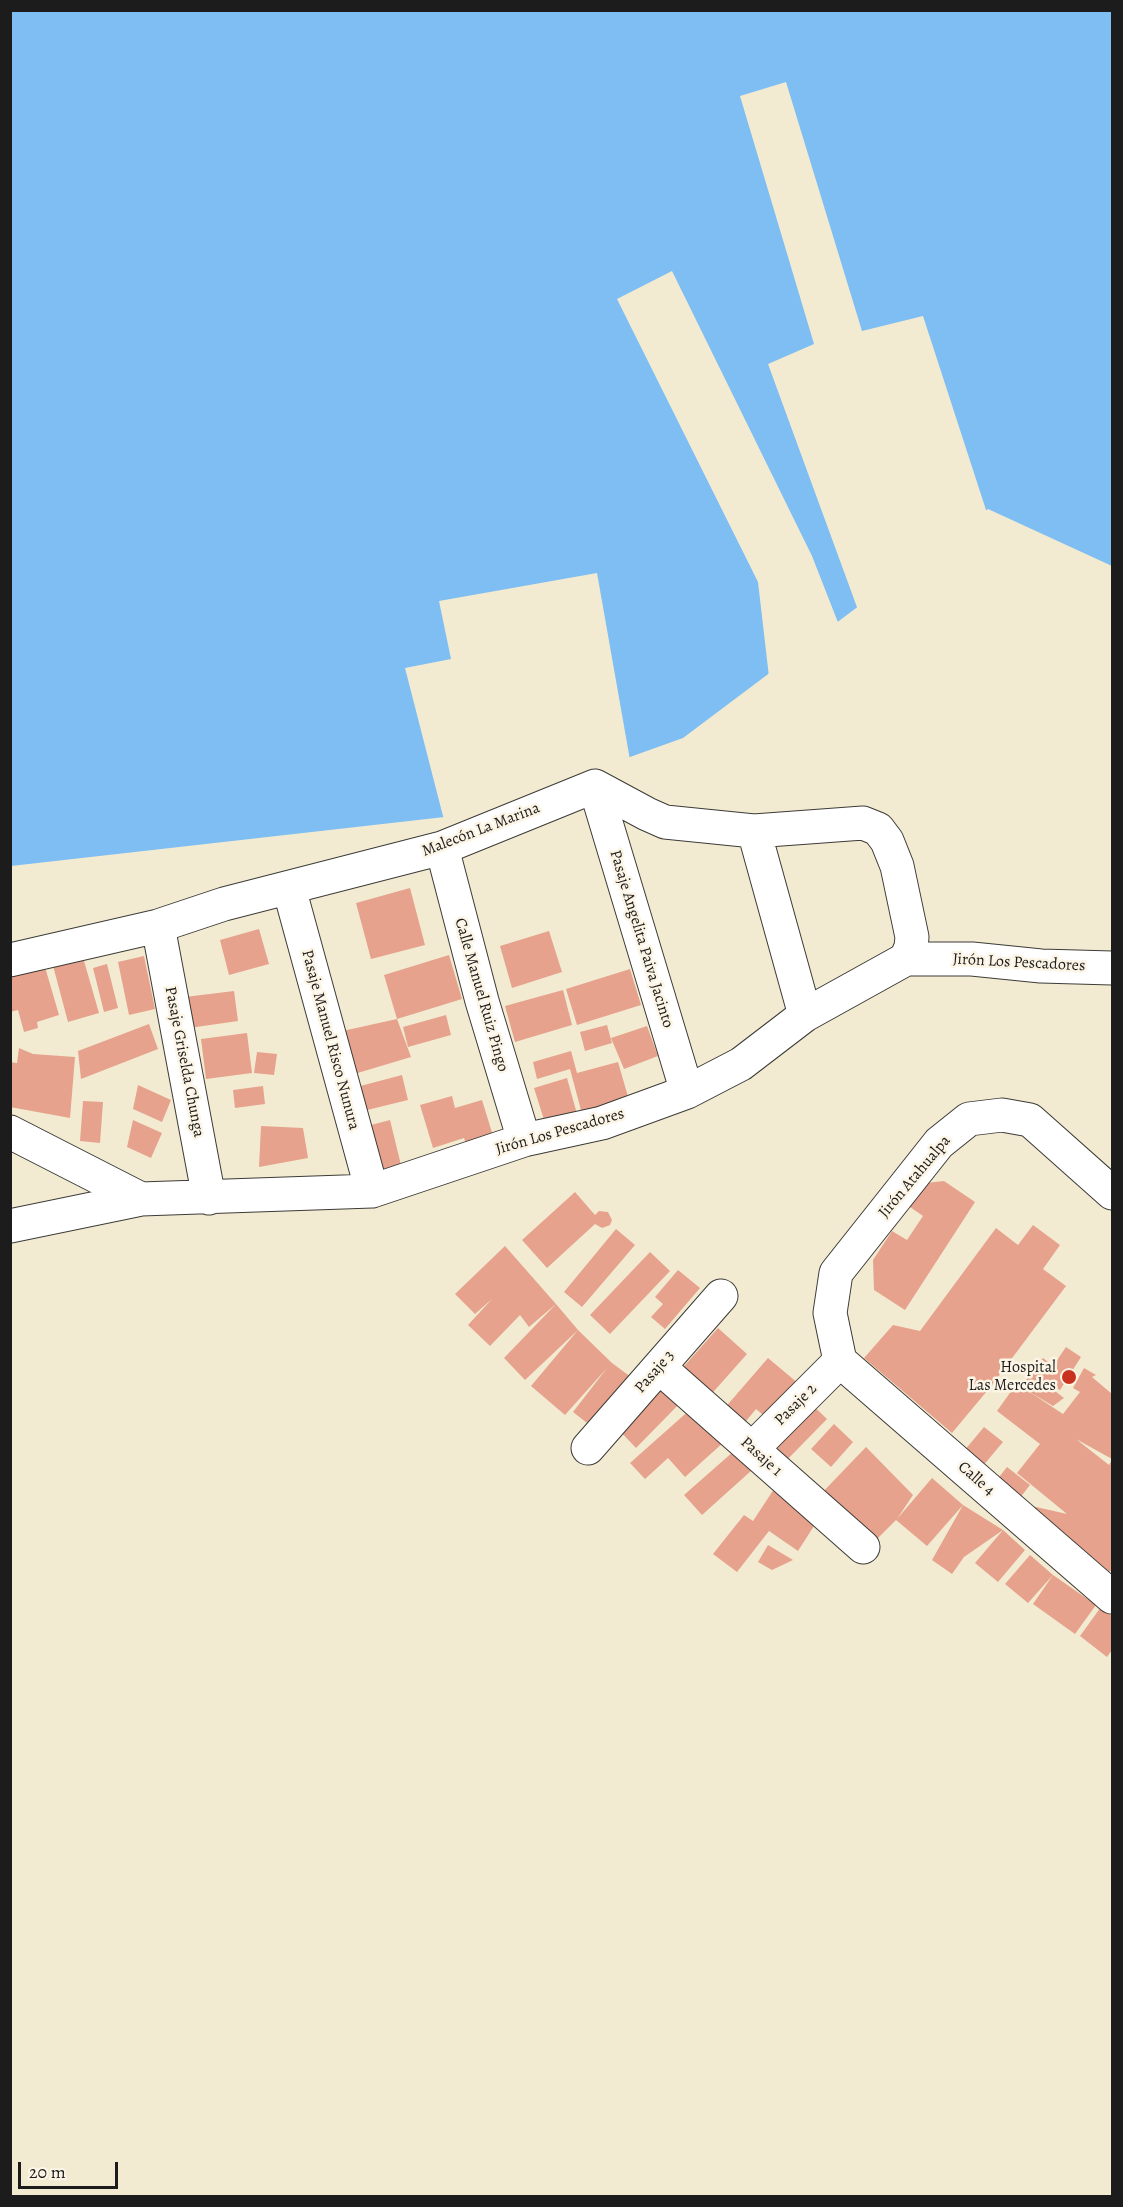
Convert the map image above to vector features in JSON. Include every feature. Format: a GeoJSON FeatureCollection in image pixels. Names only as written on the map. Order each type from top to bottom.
{"type":"FeatureCollection","features":[{"type":"Feature","properties":{"kind":"street"},"geometry":{"type":"LineString","coordinates":[[596,786],[665,822],[754,831],[863,823],[878,829],[887,841],[897,866],[912,937],[906,959]]}},
{"type":"Feature","properties":{"kind":"street","name":"Malecón La Marina"},"geometry":{"type":"LineString","coordinates":[[10,960],[159,926],[224,904],[442,848],[596,786]]}},
{"type":"Feature","properties":{"kind":"street","name":"Pasaje Angelita Paiva Jacinto"},"geometry":{"type":"LineString","coordinates":[[596,786],[687,1092]]}},
{"type":"Feature","properties":{"kind":"street"},"geometry":{"type":"LineString","coordinates":[[754,831],[805,1015]]}},
{"type":"Feature","properties":{"kind":"street","name":"Calle Manuel Ruiz Pingo"},"geometry":{"type":"LineString","coordinates":[[442,848],[482,1001],[524,1140]]}},
{"type":"Feature","properties":{"kind":"street","name":"Pasaje Manuel Risco Nunura"},"geometry":{"type":"LineString","coordinates":[[289,888],[372,1191]]}},
{"type":"Feature","properties":{"kind":"street","name":"Pasaje Griselda Chunga"},"geometry":{"type":"LineString","coordinates":[[159,926],[209,1198]]}},
{"type":"Feature","properties":{"kind":"street","name":"Jirón Los Pescadores"},"geometry":{"type":"LineString","coordinates":[[10,1226],[141,1199],[372,1191],[524,1140],[602,1123],[687,1092],[741,1064],[805,1015],[906,959],[972,959],[1041,966],[1113,968]]}},
{"type":"Feature","properties":{"kind":"street","name":"Jirón Atahualpa"},"geometry":{"type":"LineString","coordinates":[[840,1361],[830,1313],[836,1273],[939,1143],[969,1119],[1002,1115],[1030,1120],[1113,1193]]}},
{"type":"Feature","properties":{"kind":"street"},"geometry":{"type":"LineString","coordinates":[[10,1132],[141,1199]]}},
{"type":"Feature","properties":{"kind":"street","name":"Pasaje 3"},"geometry":{"type":"LineString","coordinates":[[588,1448],[721,1296]]}},
{"type":"Feature","properties":{"kind":"street","name":"Pasaje 2"},"geometry":{"type":"LineString","coordinates":[[752,1449],[840,1361]]}},
{"type":"Feature","properties":{"kind":"street","name":"Calle 4"},"geometry":{"type":"LineString","coordinates":[[840,1361],[1113,1597]]}},
{"type":"Feature","properties":{"kind":"street","name":"Pasaje 1"},"geometry":{"type":"LineString","coordinates":[[659,1367],[863,1547]]}},
{"type":"Feature","properties":{"kind":"water"},"geometry":{"type":"Polygon","coordinates":[[[10,11],[1112,11],[1112,566],[988,509],[683,738],[471,814],[11,866],[10,11]]]}},
{"type":"Feature","properties":{"kind":"pier"},"geometry":{"type":"Polygon","coordinates":[[[786,82],[862,331],[923,316],[987,513],[858,610],[768,364],[814,344],[740,96],[786,82]]]}},
{"type":"Feature","properties":{"kind":"pier"},"geometry":{"type":"Polygon","coordinates":[[[672,271],[812,556],[839,625],[769,677],[758,582],[617,299],[672,271]]]}},
{"type":"Feature","properties":{"kind":"pier"},"geometry":{"type":"Polygon","coordinates":[[[597,573],[630,760],[472,816],[444,820],[405,668],[451,659],[439,601],[597,573]]]}},
{"type":"Feature","properties":{"kind":"building"},"geometry":{"type":"Polygon","coordinates":[[[410,888],[425,945],[371,959],[356,903],[410,888]]]}},
{"type":"Feature","properties":{"kind":"building"},"geometry":{"type":"Polygon","coordinates":[[[259,929],[269,964],[229,975],[220,940],[259,929]]]}},
{"type":"Feature","properties":{"kind":"building"},"geometry":{"type":"Polygon","coordinates":[[[549,931],[562,972],[512,988],[500,946],[549,931]]]}},
{"type":"Feature","properties":{"kind":"building"},"geometry":{"type":"Polygon","coordinates":[[[82,954],[99,1013],[68,1022],[52,962],[82,954]]]}},
{"type":"Feature","properties":{"kind":"building"},"geometry":{"type":"Polygon","coordinates":[[[449,955],[462,999],[397,1019],[384,975],[449,955]]]}},
{"type":"Feature","properties":{"kind":"building"},"geometry":{"type":"Polygon","coordinates":[[[144,956],[155,1009],[129,1015],[118,962],[144,956]]]}},
{"type":"Feature","properties":{"kind":"building"},"geometry":{"type":"Polygon","coordinates":[[[107,964],[118,1008],[104,1012],[93,968],[107,964]]]}},
{"type":"Feature","properties":{"kind":"building"},"geometry":{"type":"Polygon","coordinates":[[[45,967],[59,1015],[37,1022],[38,1028],[24,1032],[18,1010],[10,1012],[10,977],[45,967]]]}},
{"type":"Feature","properties":{"kind":"building"},"geometry":{"type":"Polygon","coordinates":[[[630,969],[641,1005],[577,1025],[566,989],[630,969]]]}},
{"type":"Feature","properties":{"kind":"building"},"geometry":{"type":"Polygon","coordinates":[[[563,990],[572,1025],[515,1042],[505,1006],[563,990]]]}},
{"type":"Feature","properties":{"kind":"building"},"geometry":{"type":"Polygon","coordinates":[[[234,991],[238,1021],[189,1028],[185,997],[234,991]]]}},
{"type":"Feature","properties":{"kind":"building"},"geometry":{"type":"Polygon","coordinates":[[[446,1015],[451,1035],[408,1047],[403,1027],[446,1015]]]}},
{"type":"Feature","properties":{"kind":"building"},"geometry":{"type":"Polygon","coordinates":[[[397,1019],[411,1057],[351,1075],[338,1032],[397,1019]]]}},
{"type":"Feature","properties":{"kind":"building"},"geometry":{"type":"Polygon","coordinates":[[[149,1024],[158,1049],[81,1079],[78,1051],[149,1024]]]}},
{"type":"Feature","properties":{"kind":"building"},"geometry":{"type":"Polygon","coordinates":[[[607,1025],[612,1043],[585,1051],[580,1032],[607,1025]]]}},
{"type":"Feature","properties":{"kind":"building"},"geometry":{"type":"Polygon","coordinates":[[[647,1026],[658,1056],[624,1069],[611,1038],[647,1026]]]}},
{"type":"Feature","properties":{"kind":"building"},"geometry":{"type":"Polygon","coordinates":[[[247,1033],[252,1073],[206,1079],[201,1039],[247,1033]]]}},
{"type":"Feature","properties":{"kind":"building"},"geometry":{"type":"Polygon","coordinates":[[[19,1048],[33,1054],[75,1057],[70,1118],[10,1107],[10,1062],[17,1063],[19,1048]]]}},
{"type":"Feature","properties":{"kind":"building"},"geometry":{"type":"Polygon","coordinates":[[[571,1051],[577,1073],[618,1062],[629,1100],[582,1114],[570,1069],[537,1079],[533,1062],[571,1051]]]}},
{"type":"Feature","properties":{"kind":"building"},"geometry":{"type":"Polygon","coordinates":[[[257,1052],[277,1054],[274,1075],[254,1073],[257,1052]]]}},
{"type":"Feature","properties":{"kind":"building"},"geometry":{"type":"Polygon","coordinates":[[[402,1075],[408,1100],[355,1113],[349,1089],[402,1075]]]}},
{"type":"Feature","properties":{"kind":"building"},"geometry":{"type":"Polygon","coordinates":[[[567,1078],[577,1114],[545,1123],[534,1088],[567,1078]]]}},
{"type":"Feature","properties":{"kind":"building"},"geometry":{"type":"Polygon","coordinates":[[[138,1085],[171,1100],[162,1122],[133,1109],[138,1085]]]}},
{"type":"Feature","properties":{"kind":"building"},"geometry":{"type":"Polygon","coordinates":[[[263,1086],[265,1104],[235,1108],[233,1090],[263,1086]]]}},
{"type":"Feature","properties":{"kind":"building"},"geometry":{"type":"Polygon","coordinates":[[[452,1096],[455,1108],[482,1100],[494,1139],[467,1147],[464,1138],[433,1148],[420,1105],[452,1096]]]}},
{"type":"Feature","properties":{"kind":"building"},"geometry":{"type":"Polygon","coordinates":[[[83,1101],[103,1102],[100,1143],[80,1141],[83,1101]]]}},
{"type":"Feature","properties":{"kind":"building"},"geometry":{"type":"Polygon","coordinates":[[[133,1120],[162,1133],[151,1158],[127,1147],[133,1120]]]}},
{"type":"Feature","properties":{"kind":"building"},"geometry":{"type":"Polygon","coordinates":[[[390,1120],[401,1165],[371,1172],[360,1128],[390,1120]]]}},
{"type":"Feature","properties":{"kind":"building"},"geometry":{"type":"Polygon","coordinates":[[[261,1126],[303,1128],[308,1158],[259,1167],[261,1126]]]}},
{"type":"Feature","properties":{"kind":"building"},"geometry":{"type":"Polygon","coordinates":[[[944,1181],[975,1202],[905,1310],[874,1290],[873,1260],[892,1231],[907,1240],[923,1216],[910,1207],[926,1183],[944,1181]]]}},
{"type":"Feature","properties":{"kind":"building"},"geometry":{"type":"Polygon","coordinates":[[[575,1192],[595,1215],[599,1211],[608,1212],[612,1220],[610,1225],[602,1228],[595,1224],[547,1268],[522,1240],[575,1192]]]}},
{"type":"Feature","properties":{"kind":"building"},"geometry":{"type":"Polygon","coordinates":[[[1033,1225],[1060,1245],[1043,1269],[1066,1286],[992,1385],[952,1433],[864,1358],[893,1325],[920,1331],[996,1228],[1018,1245],[1033,1225]]]}},
{"type":"Feature","properties":{"kind":"building"},"geometry":{"type":"Polygon","coordinates":[[[616,1229],[635,1245],[582,1307],[564,1292],[616,1229]]]}},
{"type":"Feature","properties":{"kind":"building"},"geometry":{"type":"Polygon","coordinates":[[[505,1246],[556,1304],[529,1327],[520,1315],[490,1346],[468,1325],[492,1299],[475,1314],[455,1294],[505,1246]]]}},
{"type":"Feature","properties":{"kind":"building"},"geometry":{"type":"Polygon","coordinates":[[[650,1252],[670,1271],[610,1334],[590,1315],[650,1252]]]}},
{"type":"Feature","properties":{"kind":"building"},"geometry":{"type":"Polygon","coordinates":[[[678,1270],[700,1288],[665,1329],[651,1317],[663,1304],[655,1297],[678,1270]]]}},
{"type":"Feature","properties":{"kind":"building"},"geometry":{"type":"Polygon","coordinates":[[[556,1304],[578,1330],[525,1380],[504,1358],[556,1304]]]}},
{"type":"Feature","properties":{"kind":"building"},"geometry":{"type":"Polygon","coordinates":[[[718,1328],[747,1354],[707,1399],[678,1373],[718,1328]]]}},
{"type":"Feature","properties":{"kind":"building"},"geometry":{"type":"Polygon","coordinates":[[[578,1330],[612,1363],[635,1380],[596,1430],[573,1412],[607,1368],[565,1415],[531,1386],[578,1330]]]}},
{"type":"Feature","properties":{"kind":"building"},"geometry":{"type":"Polygon","coordinates":[[[1066,1347],[1081,1357],[1060,1390],[1042,1381],[1064,1398],[1053,1406],[1028,1391],[1063,1414],[1080,1392],[1073,1388],[1084,1368],[1096,1375],[1092,1377],[1112,1394],[1112,1459],[1076,1439],[1109,1465],[1112,1460],[1112,1570],[1107,1573],[1023,1504],[1067,1514],[1017,1473],[1040,1444],[997,1411],[1017,1383],[1021,1386],[1043,1358],[1053,1366],[1066,1347]]]}},
{"type":"Feature","properties":{"kind":"building"},"geometry":{"type":"Polygon","coordinates":[[[768,1358],[799,1384],[769,1420],[756,1409],[742,1426],[723,1410],[768,1358]]]}},
{"type":"Feature","properties":{"kind":"building"},"geometry":{"type":"Polygon","coordinates":[[[664,1379],[684,1399],[636,1448],[616,1427],[664,1379]]]}},
{"type":"Feature","properties":{"kind":"building"},"geometry":{"type":"Polygon","coordinates":[[[806,1399],[827,1419],[779,1468],[758,1447],[806,1399]]]}},
{"type":"Feature","properties":{"kind":"building"},"geometry":{"type":"Polygon","coordinates":[[[693,1407],[724,1442],[685,1477],[668,1458],[645,1479],[630,1463],[693,1407]]]}},
{"type":"Feature","properties":{"kind":"building"},"geometry":{"type":"Polygon","coordinates":[[[834,1424],[853,1442],[831,1467],[811,1449],[834,1424]]]}},
{"type":"Feature","properties":{"kind":"building"},"geometry":{"type":"Polygon","coordinates":[[[984,1427],[1003,1442],[982,1467],[964,1451],[984,1427]]]}},
{"type":"Feature","properties":{"kind":"building"},"geometry":{"type":"Polygon","coordinates":[[[866,1447],[913,1495],[897,1519],[932,1478],[963,1505],[927,1546],[896,1520],[877,1539],[851,1514],[817,1498],[866,1447]]]}},
{"type":"Feature","properties":{"kind":"building"},"geometry":{"type":"Polygon","coordinates":[[[734,1451],[752,1470],[702,1515],[684,1495],[734,1451]]]}},
{"type":"Feature","properties":{"kind":"building"},"geometry":{"type":"Polygon","coordinates":[[[1007,1467],[1030,1485],[1019,1499],[996,1481],[1007,1467]]]}},
{"type":"Feature","properties":{"kind":"building"},"geometry":{"type":"Polygon","coordinates":[[[776,1486],[821,1515],[798,1551],[769,1531],[737,1572],[713,1554],[744,1515],[753,1521],[776,1486]]]}},
{"type":"Feature","properties":{"kind":"building"},"geometry":{"type":"Polygon","coordinates":[[[963,1505],[1003,1530],[964,1557],[952,1574],[932,1560],[963,1505]]]}},
{"type":"Feature","properties":{"kind":"building"},"geometry":{"type":"Polygon","coordinates":[[[1003,1530],[1025,1550],[998,1582],[975,1563],[1003,1530]]]}},
{"type":"Feature","properties":{"kind":"building"},"geometry":{"type":"Polygon","coordinates":[[[768,1545],[793,1560],[772,1570],[758,1562],[768,1545]]]}},
{"type":"Feature","properties":{"kind":"building"},"geometry":{"type":"Polygon","coordinates":[[[1030,1555],[1053,1575],[1028,1603],[1005,1584],[1030,1555]]]}},
{"type":"Feature","properties":{"kind":"building"},"geometry":{"type":"Polygon","coordinates":[[[1053,1575],[1096,1605],[1075,1634],[1033,1604],[1053,1575]]]}},
{"type":"Feature","properties":{"kind":"building"},"geometry":{"type":"Polygon","coordinates":[[[1101,1607],[1112,1616],[1112,1650],[1107,1657],[1080,1636],[1101,1607]]]}},
{"type":"Feature","properties":{"kind":"place","name":"Hospital Las Mercedes"},"geometry":{"type":"Point","coordinates":[1069,1377]}}]}
